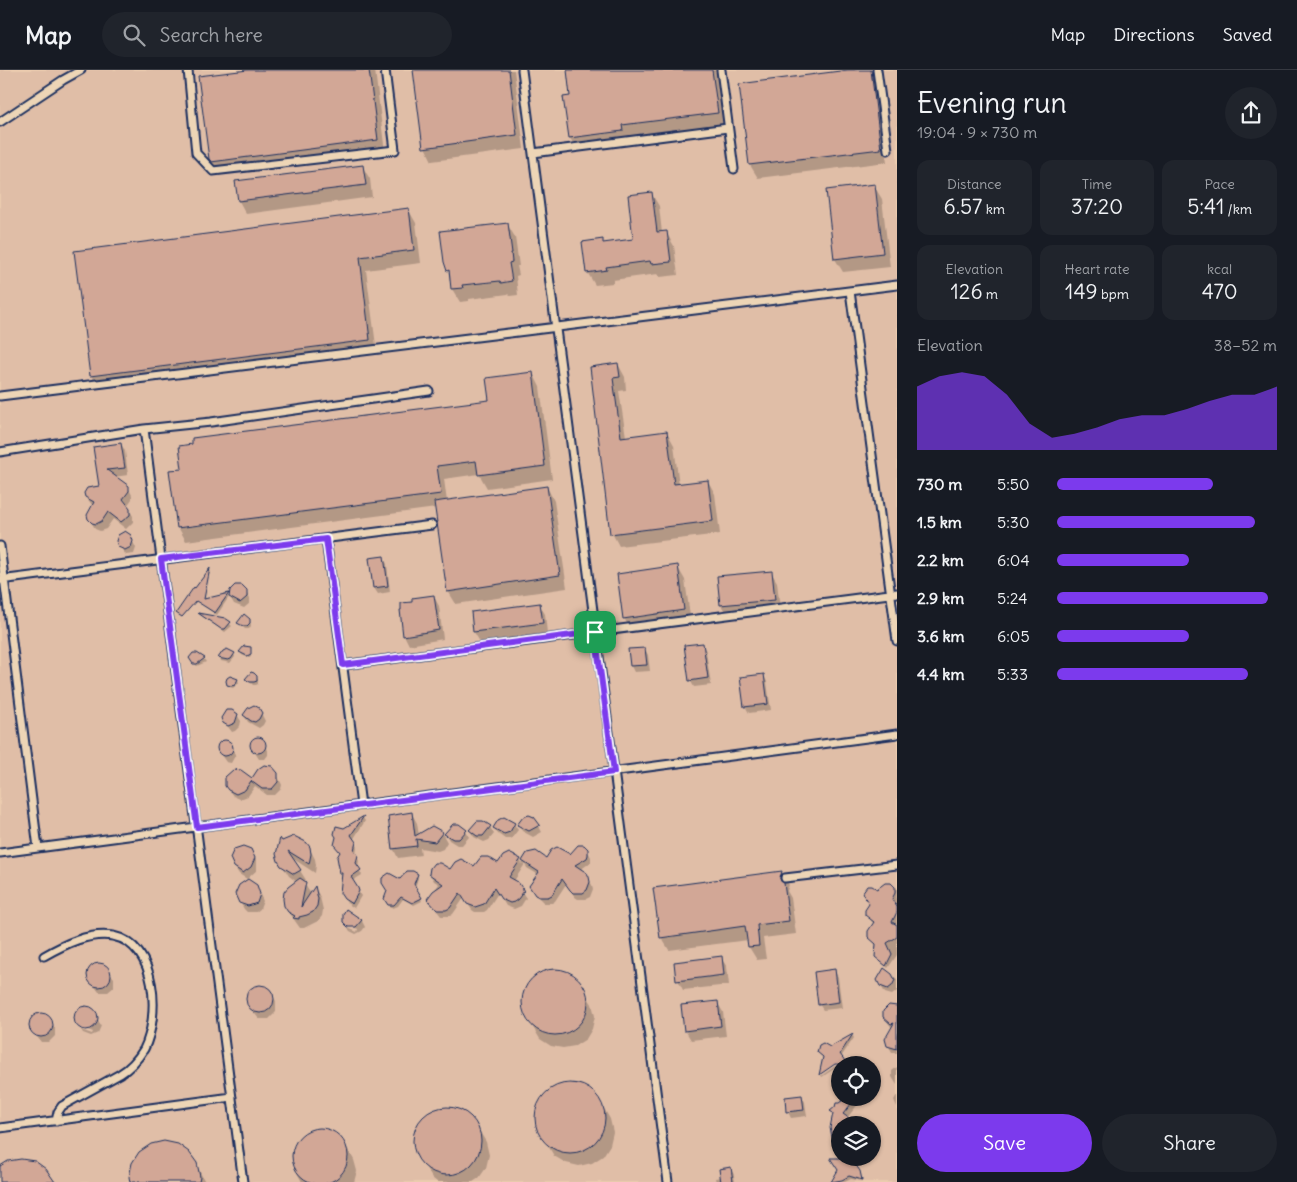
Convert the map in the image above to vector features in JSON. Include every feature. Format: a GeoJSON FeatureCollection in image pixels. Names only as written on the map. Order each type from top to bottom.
{"type":"FeatureCollection","features":[{"type":"Feature","properties":{"kind":"lane"},"geometry":{"type":"LineString","coordinates":[[0,122],[80,70]]}},
{"type":"Feature","properties":{"kind":"lane"},"geometry":{"type":"LineString","coordinates":[[188,70],[196,153],[213,171],[394,150],[385,70]]}},
{"type":"Feature","properties":{"kind":"lane"},"geometry":{"type":"LineString","coordinates":[[522,70],[668,1182]]}},
{"type":"Feature","properties":{"kind":"lane"},"geometry":{"type":"LineString","coordinates":[[721,70],[734,169]]}},
{"type":"Feature","properties":{"kind":"lane"},"geometry":{"type":"LineString","coordinates":[[878,70],[888,150]]}},
{"type":"Feature","properties":{"kind":"lane"},"geometry":{"type":"LineString","coordinates":[[533,153],[728,128]]}},
{"type":"Feature","properties":{"kind":"lane"},"geometry":{"type":"LineString","coordinates":[[0,396],[897,285]]}},
{"type":"Feature","properties":{"kind":"lane"},"geometry":{"type":"LineString","coordinates":[[850,291],[894,593],[897,641]]}},
{"type":"Feature","properties":{"kind":"lane"},"geometry":{"type":"LineString","coordinates":[[0,452],[144,429],[211,422],[429,391]]}},
{"type":"Feature","properties":{"kind":"lane"},"geometry":{"type":"LineString","coordinates":[[144,429],[243,1182]]}},
{"type":"Feature","properties":{"kind":"lane"},"geometry":{"type":"LineString","coordinates":[[2,580],[432,525]]}},
{"type":"Feature","properties":{"kind":"lane"},"geometry":{"type":"LineString","coordinates":[[326,539],[361,805]]}},
{"type":"Feature","properties":{"kind":"lane"},"geometry":{"type":"LineString","coordinates":[[0,546],[2,580],[38,848]]}},
{"type":"Feature","properties":{"kind":"lane"},"geometry":{"type":"LineString","coordinates":[[343,665],[894,593]]}},
{"type":"Feature","properties":{"kind":"lane"},"geometry":{"type":"LineString","coordinates":[[0,853],[897,734]]}},
{"type":"Feature","properties":{"kind":"lane"},"geometry":{"type":"LineString","coordinates":[[785,878],[897,865]]}},
{"type":"Feature","properties":{"kind":"lane"},"geometry":{"type":"LineString","coordinates":[[44,956],[83,938],[115,936],[131,945],[142,958],[151,982],[154,1000],[151,1031],[139,1057],[128,1069],[62,1106],[56,1121]]}},
{"type":"Feature","properties":{"kind":"lane"},"geometry":{"type":"LineString","coordinates":[[0,1128],[232,1097]]}},
{"type":"Feature","properties":{"kind":"shaded area"},"geometry":{"type":"Polygon","coordinates":[[[0,70],[897,70],[897,1182],[0,1182],[0,70]]]}},
{"type":"Feature","properties":{"kind":"building"},"geometry":{"type":"Polygon","coordinates":[[[248,70],[369,70],[378,140],[211,162],[209,159],[198,76],[248,70]]]}},
{"type":"Feature","properties":{"kind":"building"},"geometry":{"type":"Polygon","coordinates":[[[413,70],[509,70],[517,135],[423,148],[413,70]]]}},
{"type":"Feature","properties":{"kind":"building"},"geometry":{"type":"Polygon","coordinates":[[[567,70],[712,70],[718,113],[622,125],[623,131],[569,138],[563,97],[570,96],[567,70]]]}},
{"type":"Feature","properties":{"kind":"building"},"geometry":{"type":"Polygon","coordinates":[[[848,70],[871,70],[881,149],[749,165],[739,84],[848,70]]]}},
{"type":"Feature","properties":{"kind":"building"},"geometry":{"type":"Polygon","coordinates":[[[363,165],[366,185],[238,201],[235,181],[363,165]]]}},
{"type":"Feature","properties":{"kind":"building"},"geometry":{"type":"Polygon","coordinates":[[[875,184],[883,253],[834,259],[826,190],[875,184]]]}},
{"type":"Feature","properties":{"kind":"building"},"geometry":{"type":"Polygon","coordinates":[[[652,192],[657,232],[667,231],[671,262],[651,264],[650,261],[606,267],[607,270],[586,273],[582,242],[603,239],[603,243],[633,239],[628,195],[652,192]]]}},
{"type":"Feature","properties":{"kind":"building"},"geometry":{"type":"Polygon","coordinates":[[[409,208],[414,250],[360,257],[370,340],[90,376],[74,251],[409,208]]]}},
{"type":"Feature","properties":{"kind":"building"},"geometry":{"type":"Polygon","coordinates":[[[508,223],[512,253],[512,262],[509,263],[512,281],[462,285],[463,288],[451,289],[449,270],[447,271],[444,262],[440,231],[508,223]]]}},
{"type":"Feature","properties":{"kind":"building"},"geometry":{"type":"Polygon","coordinates":[[[618,363],[620,377],[613,378],[621,437],[667,431],[674,484],[708,480],[713,521],[610,534],[590,367],[618,363]]]}},
{"type":"Feature","properties":{"kind":"building"},"geometry":{"type":"Polygon","coordinates":[[[533,372],[545,466],[478,475],[476,461],[437,466],[441,494],[177,528],[169,470],[182,469],[179,446],[192,444],[192,438],[489,400],[486,378],[533,372]]]}},
{"type":"Feature","properties":{"kind":"building"},"geometry":{"type":"Polygon","coordinates":[[[121,443],[125,468],[107,470],[129,486],[129,491],[123,499],[130,508],[130,515],[121,522],[108,512],[102,521],[96,524],[92,523],[87,515],[94,502],[85,497],[84,493],[87,488],[99,486],[93,447],[121,443]]]}},
{"type":"Feature","properties":{"kind":"building"},"geometry":{"type":"Polygon","coordinates":[[[547,486],[560,575],[447,592],[434,502],[547,486]]]}},
{"type":"Feature","properties":{"kind":"building"},"geometry":{"type":"Polygon","coordinates":[[[125,531],[131,535],[133,541],[131,547],[125,550],[118,547],[116,541],[118,535],[125,531]]]}},
{"type":"Feature","properties":{"kind":"building"},"geometry":{"type":"Polygon","coordinates":[[[384,556],[388,586],[373,588],[369,558],[384,556]]]}},
{"type":"Feature","properties":{"kind":"building"},"geometry":{"type":"Polygon","coordinates":[[[678,565],[684,610],[623,619],[617,574],[678,565]]]}},
{"type":"Feature","properties":{"kind":"building"},"geometry":{"type":"Polygon","coordinates":[[[210,568],[204,599],[229,593],[215,613],[196,601],[182,617],[176,613],[210,568]]]}},
{"type":"Feature","properties":{"kind":"building"},"geometry":{"type":"Polygon","coordinates":[[[772,571],[775,600],[720,605],[717,576],[772,571]]]}},
{"type":"Feature","properties":{"kind":"building"},"geometry":{"type":"Polygon","coordinates":[[[235,585],[242,585],[247,590],[247,597],[240,603],[229,597],[230,590],[235,585]]]}},
{"type":"Feature","properties":{"kind":"building"},"geometry":{"type":"Polygon","coordinates":[[[434,595],[439,630],[403,636],[401,603],[412,602],[412,598],[434,595]]]}},
{"type":"Feature","properties":{"kind":"building"},"geometry":{"type":"Polygon","coordinates":[[[540,603],[543,623],[473,632],[471,612],[540,603]]]}},
{"type":"Feature","properties":{"kind":"building"},"geometry":{"type":"Polygon","coordinates":[[[198,613],[225,618],[231,622],[225,629],[221,629],[198,613]]]}},
{"type":"Feature","properties":{"kind":"building"},"geometry":{"type":"Polygon","coordinates":[[[244,614],[250,619],[250,623],[247,626],[237,623],[244,614]]]}},
{"type":"Feature","properties":{"kind":"building"},"geometry":{"type":"Polygon","coordinates":[[[703,643],[708,678],[689,681],[684,645],[703,643]]]}},
{"type":"Feature","properties":{"kind":"building"},"geometry":{"type":"Polygon","coordinates":[[[244,646],[251,647],[251,654],[247,656],[239,652],[244,646]]]}},
{"type":"Feature","properties":{"kind":"building"},"geometry":{"type":"Polygon","coordinates":[[[645,648],[647,665],[630,666],[628,649],[645,648]]]}},
{"type":"Feature","properties":{"kind":"building"},"geometry":{"type":"Polygon","coordinates":[[[227,649],[235,653],[231,659],[218,658],[223,651],[227,649]]]}},
{"type":"Feature","properties":{"kind":"building"},"geometry":{"type":"Polygon","coordinates":[[[193,653],[197,653],[205,658],[197,664],[193,664],[189,658],[193,653]]]}},
{"type":"Feature","properties":{"kind":"building"},"geometry":{"type":"Polygon","coordinates":[[[251,672],[257,676],[257,681],[250,682],[245,679],[251,672]]]}},
{"type":"Feature","properties":{"kind":"building"},"geometry":{"type":"Polygon","coordinates":[[[764,674],[768,704],[744,707],[740,677],[764,674]]]}},
{"type":"Feature","properties":{"kind":"building"},"geometry":{"type":"Polygon","coordinates":[[[230,676],[238,679],[235,685],[227,685],[227,678],[230,676]]]}},
{"type":"Feature","properties":{"kind":"building"},"geometry":{"type":"Polygon","coordinates":[[[254,705],[262,713],[255,722],[243,715],[248,708],[254,705]]]}},
{"type":"Feature","properties":{"kind":"building"},"geometry":{"type":"Polygon","coordinates":[[[226,710],[232,710],[238,714],[235,723],[228,726],[223,723],[221,718],[226,710]]]}},
{"type":"Feature","properties":{"kind":"building"},"geometry":{"type":"Polygon","coordinates":[[[258,737],[264,739],[266,745],[264,751],[258,753],[252,751],[250,745],[252,739],[258,737]]]}},
{"type":"Feature","properties":{"kind":"building"},"geometry":{"type":"Polygon","coordinates":[[[225,740],[231,742],[233,748],[231,754],[225,756],[219,754],[217,748],[219,742],[225,740]]]}},
{"type":"Feature","properties":{"kind":"building"},"geometry":{"type":"Polygon","coordinates":[[[264,765],[272,766],[278,773],[278,782],[272,789],[262,789],[251,781],[245,790],[236,794],[225,786],[225,777],[234,769],[241,770],[252,778],[258,769],[264,765]]]}},
{"type":"Feature","properties":{"kind":"building"},"geometry":{"type":"Polygon","coordinates":[[[412,812],[415,836],[432,826],[443,832],[435,842],[416,839],[417,846],[392,849],[388,816],[412,812]]]}},
{"type":"Feature","properties":{"kind":"building"},"geometry":{"type":"Polygon","coordinates":[[[529,815],[534,817],[540,825],[529,831],[517,825],[523,817],[529,815]]]}},
{"type":"Feature","properties":{"kind":"building"},"geometry":{"type":"Polygon","coordinates":[[[364,816],[351,835],[356,842],[354,850],[358,855],[356,863],[361,870],[351,877],[359,891],[352,904],[344,899],[340,893],[342,873],[340,873],[337,857],[340,852],[334,845],[336,837],[334,834],[336,826],[344,828],[364,816]]]}},
{"type":"Feature","properties":{"kind":"building"},"geometry":{"type":"Polygon","coordinates":[[[504,817],[515,823],[510,832],[504,834],[493,828],[498,820],[504,817]]]}},
{"type":"Feature","properties":{"kind":"building"},"geometry":{"type":"Polygon","coordinates":[[[477,821],[483,821],[491,826],[483,836],[477,836],[469,830],[477,821]]]}},
{"type":"Feature","properties":{"kind":"building"},"geometry":{"type":"Polygon","coordinates":[[[453,824],[459,824],[467,830],[459,839],[453,839],[444,834],[453,824]]]}},
{"type":"Feature","properties":{"kind":"building"},"geometry":{"type":"Polygon","coordinates":[[[294,836],[306,842],[310,847],[311,854],[309,864],[288,851],[301,870],[294,874],[281,866],[276,854],[280,838],[282,841],[294,836]]]}},
{"type":"Feature","properties":{"kind":"building"},"geometry":{"type":"Polygon","coordinates":[[[578,845],[584,845],[588,849],[587,858],[575,865],[587,873],[589,877],[590,882],[587,890],[583,893],[573,893],[562,879],[552,895],[539,897],[535,895],[529,886],[539,872],[522,861],[527,853],[536,851],[546,858],[551,850],[557,847],[570,854],[578,845]]]}},
{"type":"Feature","properties":{"kind":"building"},"geometry":{"type":"Polygon","coordinates":[[[243,846],[251,849],[255,858],[251,867],[243,873],[234,867],[230,858],[234,849],[243,846]]]}},
{"type":"Feature","properties":{"kind":"building"},"geometry":{"type":"Polygon","coordinates":[[[509,853],[521,859],[509,877],[518,882],[524,891],[514,902],[510,903],[501,899],[494,888],[484,904],[475,907],[467,904],[460,893],[450,908],[446,910],[437,910],[427,899],[433,891],[443,884],[429,874],[430,868],[434,863],[440,863],[450,869],[455,862],[461,859],[474,866],[481,857],[488,857],[498,863],[503,856],[509,853]]]}},
{"type":"Feature","properties":{"kind":"building"},"geometry":{"type":"Polygon","coordinates":[[[407,871],[413,871],[418,874],[414,884],[422,898],[412,903],[401,897],[394,905],[388,905],[384,899],[387,891],[382,883],[382,878],[389,873],[400,879],[407,871]]]}},
{"type":"Feature","properties":{"kind":"building"},"geometry":{"type":"Polygon","coordinates":[[[782,871],[780,879],[784,883],[789,921],[757,925],[759,946],[748,947],[745,926],[660,938],[653,888],[782,871]]]}},
{"type":"Feature","properties":{"kind":"building"},"geometry":{"type":"Polygon","coordinates":[[[300,878],[306,882],[301,907],[315,886],[318,899],[317,906],[313,912],[299,917],[299,919],[293,918],[295,916],[288,912],[284,906],[283,899],[284,892],[288,887],[300,878]]]}},
{"type":"Feature","properties":{"kind":"building"},"geometry":{"type":"Polygon","coordinates":[[[248,879],[257,885],[260,894],[257,903],[248,906],[239,903],[235,894],[239,885],[248,879]]]}},
{"type":"Feature","properties":{"kind":"building"},"geometry":{"type":"Polygon","coordinates":[[[885,883],[891,883],[895,887],[892,899],[897,907],[897,912],[892,922],[897,925],[897,937],[887,943],[892,954],[886,966],[875,957],[876,944],[868,937],[868,931],[874,922],[865,915],[865,910],[869,904],[862,893],[867,886],[877,889],[885,883]]]}},
{"type":"Feature","properties":{"kind":"building"},"geometry":{"type":"Polygon","coordinates":[[[346,909],[362,920],[356,927],[348,927],[343,922],[343,914],[346,909]]]}},
{"type":"Feature","properties":{"kind":"building"},"geometry":{"type":"Polygon","coordinates":[[[722,956],[724,975],[676,981],[674,962],[722,956]]]}},
{"type":"Feature","properties":{"kind":"building"},"geometry":{"type":"Polygon","coordinates":[[[99,963],[104,964],[110,970],[110,980],[104,986],[99,987],[94,986],[88,980],[87,975],[88,970],[94,964],[99,963]]]}},
{"type":"Feature","properties":{"kind":"building"},"geometry":{"type":"Polygon","coordinates":[[[884,968],[892,974],[895,980],[888,989],[880,986],[877,980],[884,968]]]}},
{"type":"Feature","properties":{"kind":"building"},"geometry":{"type":"Polygon","coordinates":[[[555,969],[568,972],[578,979],[585,989],[588,1002],[585,1015],[578,1025],[568,1032],[555,1035],[542,1032],[532,1025],[525,1015],[522,1002],[525,989],[532,979],[542,972],[555,969]]]}},
{"type":"Feature","properties":{"kind":"building"},"geometry":{"type":"Polygon","coordinates":[[[835,969],[839,1002],[818,1005],[814,972],[835,969]]]}},
{"type":"Feature","properties":{"kind":"building"},"geometry":{"type":"Polygon","coordinates":[[[260,985],[270,989],[274,999],[270,1009],[260,1013],[250,1009],[246,999],[250,989],[260,985]]]}},
{"type":"Feature","properties":{"kind":"building"},"geometry":{"type":"Polygon","coordinates":[[[718,1001],[721,1026],[684,1031],[681,1005],[718,1001]]]}},
{"type":"Feature","properties":{"kind":"building"},"geometry":{"type":"Polygon","coordinates":[[[889,1005],[897,1006],[897,1049],[887,1046],[885,1039],[894,1023],[891,1024],[883,1017],[883,1011],[889,1005]]]}},
{"type":"Feature","properties":{"kind":"building"},"geometry":{"type":"Polygon","coordinates":[[[86,1006],[91,1007],[97,1013],[97,1023],[91,1029],[86,1030],[81,1029],[75,1023],[74,1018],[75,1013],[81,1007],[86,1006]]]}},
{"type":"Feature","properties":{"kind":"building"},"geometry":{"type":"Polygon","coordinates":[[[41,1013],[46,1014],[52,1020],[52,1030],[46,1036],[41,1037],[36,1036],[30,1030],[29,1025],[30,1020],[36,1014],[41,1013]]]}},
{"type":"Feature","properties":{"kind":"building"},"geometry":{"type":"Polygon","coordinates":[[[853,1034],[840,1054],[841,1056],[831,1056],[831,1067],[819,1075],[823,1057],[817,1052],[819,1045],[823,1043],[830,1047],[853,1034]]]}},
{"type":"Feature","properties":{"kind":"building"},"geometry":{"type":"Polygon","coordinates":[[[570,1083],[583,1086],[595,1093],[602,1105],[605,1118],[602,1131],[595,1143],[583,1150],[570,1153],[557,1150],[545,1143],[538,1131],[535,1118],[538,1105],[545,1093],[557,1086],[570,1083]]]}},
{"type":"Feature","properties":{"kind":"building"},"geometry":{"type":"Polygon","coordinates":[[[802,1095],[804,1110],[786,1112],[785,1097],[802,1095]]]}},
{"type":"Feature","properties":{"kind":"building"},"geometry":{"type":"Polygon","coordinates":[[[850,1106],[843,1114],[846,1116],[832,1116],[833,1113],[830,1111],[835,1107],[850,1106]]]}},
{"type":"Feature","properties":{"kind":"building"},"geometry":{"type":"Polygon","coordinates":[[[447,1107],[460,1110],[471,1117],[478,1128],[481,1141],[478,1154],[471,1165],[460,1172],[447,1175],[434,1172],[423,1165],[416,1154],[413,1141],[416,1128],[423,1117],[434,1110],[447,1107]]]}},
{"type":"Feature","properties":{"kind":"building"},"geometry":{"type":"Polygon","coordinates":[[[314,1128],[326,1128],[336,1132],[344,1140],[348,1150],[348,1162],[344,1172],[336,1180],[328,1183],[312,1183],[304,1180],[296,1172],[292,1162],[292,1150],[296,1140],[304,1132],[314,1128]]]}},
{"type":"Feature","properties":{"kind":"building"},"geometry":{"type":"Polygon","coordinates":[[[164,1141],[178,1144],[189,1152],[197,1163],[200,1177],[199,1182],[130,1182],[129,1177],[132,1163],[139,1152],[151,1144],[164,1141]]]}},
{"type":"Feature","properties":{"kind":"building"},"geometry":{"type":"Polygon","coordinates":[[[21,1159],[35,1161],[46,1169],[55,1182],[0,1182],[0,1166],[8,1161],[21,1159]]]}},
{"type":"Feature","properties":{"kind":"building"},"geometry":{"type":"Polygon","coordinates":[[[835,1166],[856,1166],[862,1180],[849,1176],[842,1180],[831,1182],[838,1170],[835,1166]]]}},
{"type":"Feature","properties":{"kind":"building"},"geometry":{"type":"Polygon","coordinates":[[[731,1167],[733,1182],[721,1182],[719,1169],[731,1167]]]}},
{"type":"Feature","properties":{"kind":"route"},"geometry":{"type":"LineString","coordinates":[[326,539],[343,665],[595,632],[614,772],[197,827],[161,559],[326,539]]}}]}
